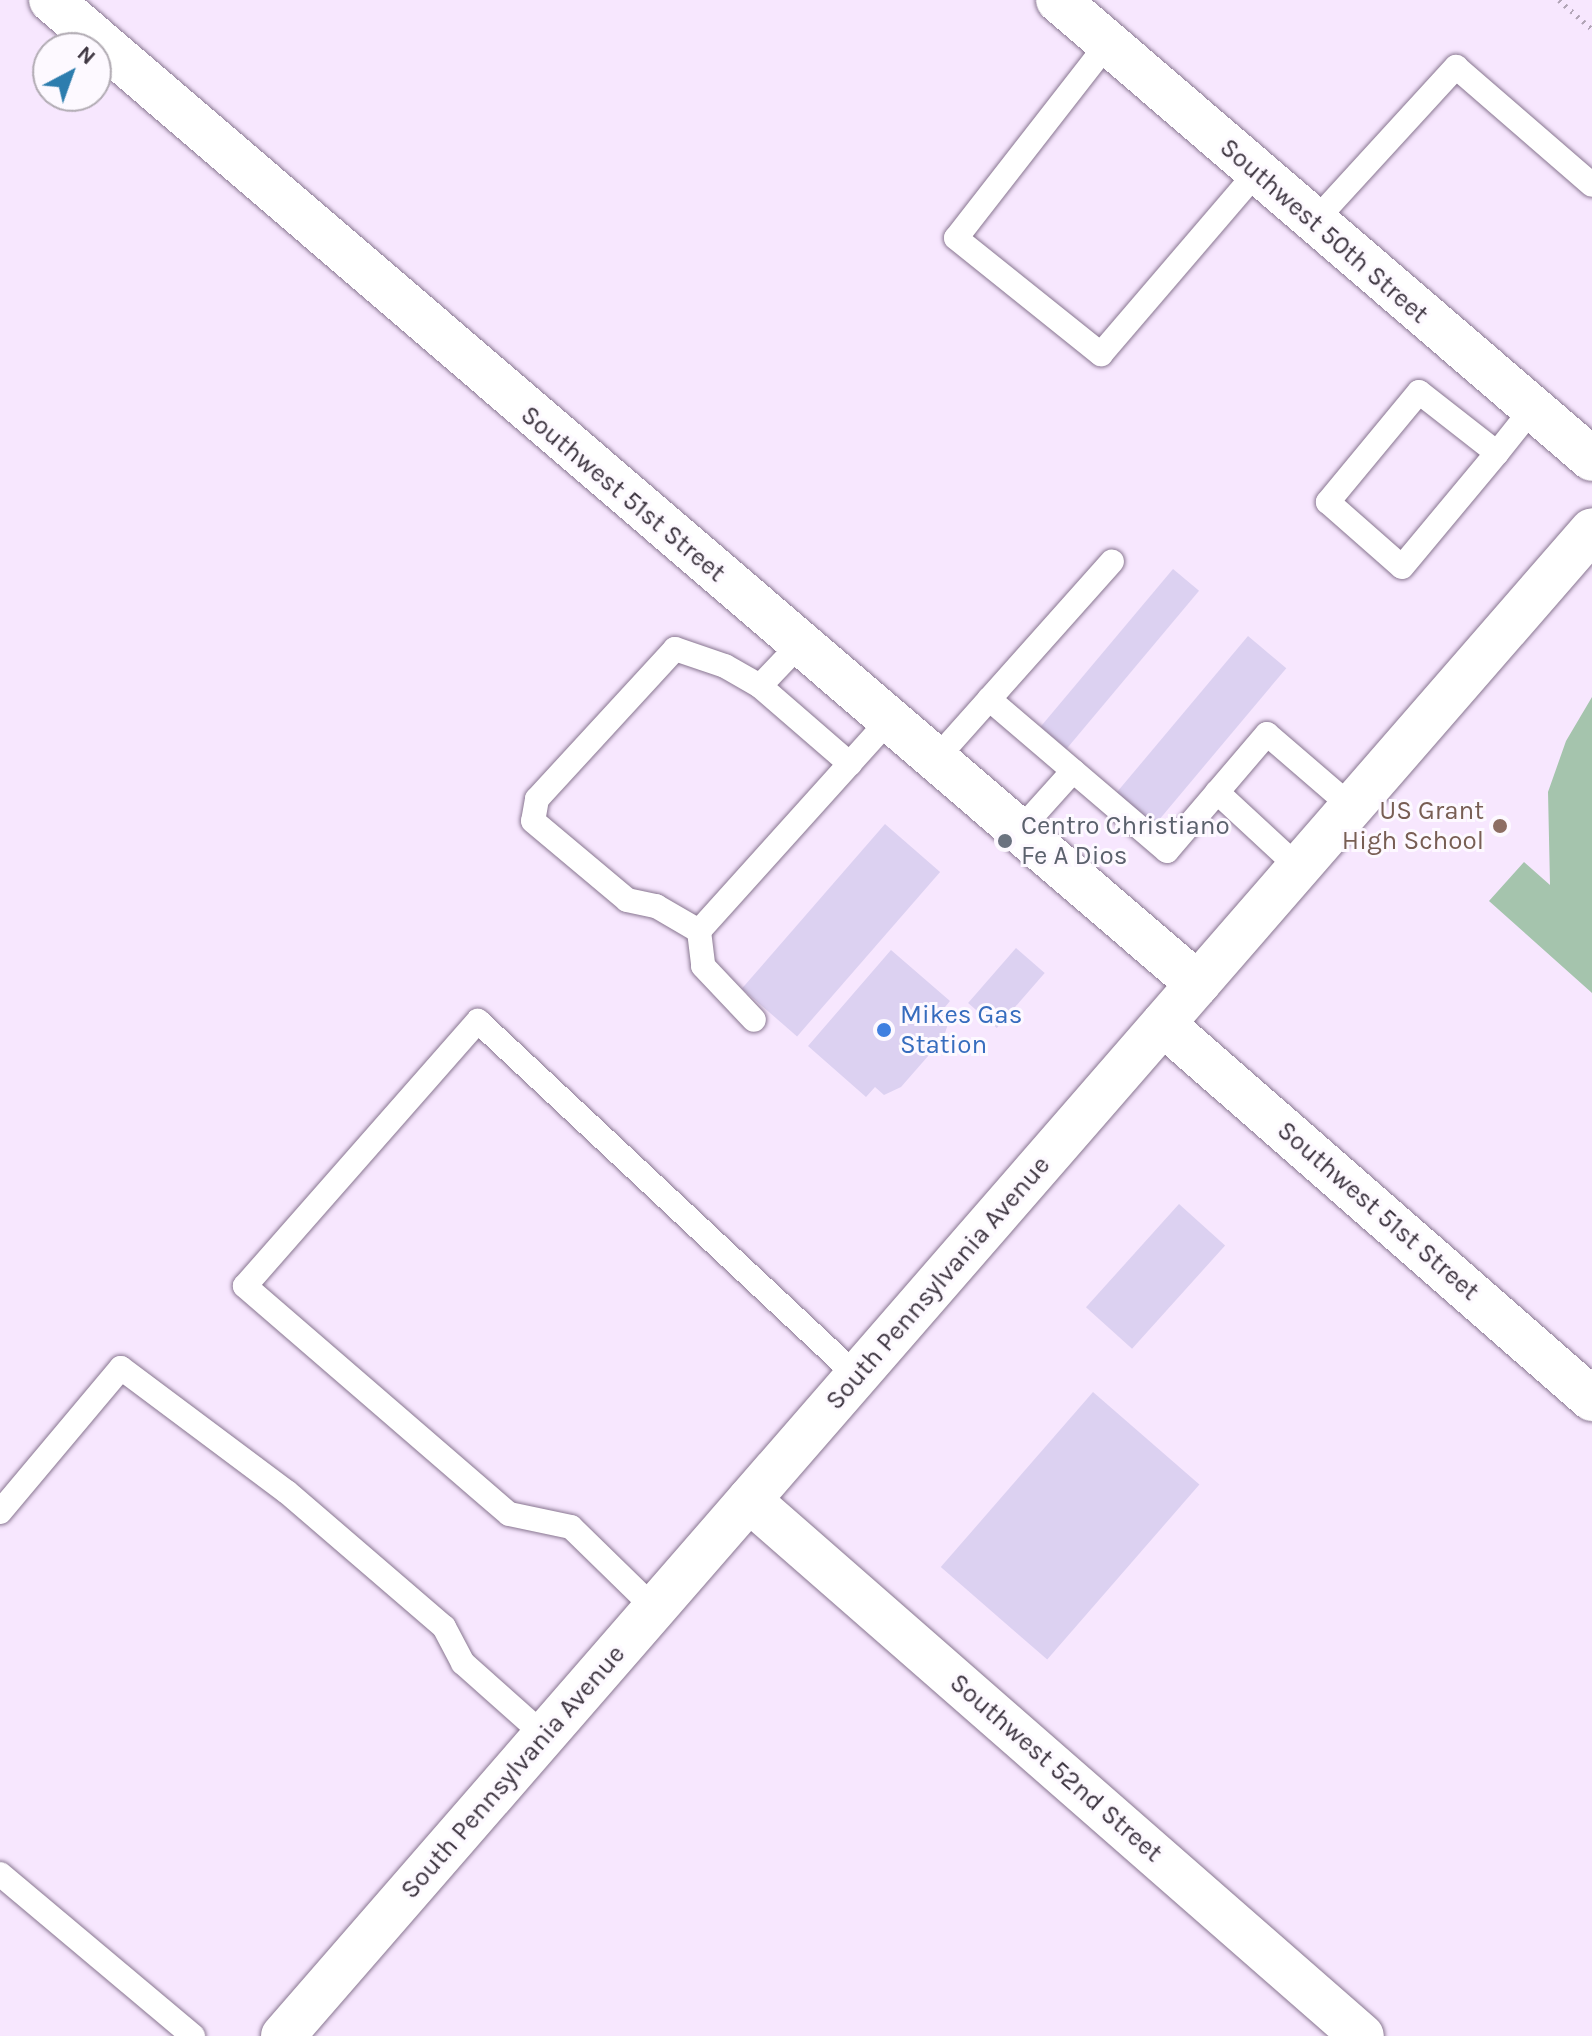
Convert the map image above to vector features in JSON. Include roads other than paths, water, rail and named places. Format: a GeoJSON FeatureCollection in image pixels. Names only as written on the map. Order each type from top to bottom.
{"type":"FeatureCollection","features":[{"type":"Feature","properties":{"kind":"street","name":"Southwest 51st Street"},"geometry":{"type":"LineString","coordinates":[[51,0],[1198,984]]}},
{"type":"Feature","properties":{"kind":"street","name":"Southwest 50th Street"},"geometry":{"type":"LineString","coordinates":[[1058,0],[1313,223],[1592,459]]}},
{"type":"Feature","properties":{"kind":"street","name":"South Pennsylvania Avenue"},"geometry":{"type":"LineString","coordinates":[[283,2036],[1592,530]]}},
{"type":"Feature","properties":{"kind":"street","name":"Southwest 51st Street"},"geometry":{"type":"LineString","coordinates":[[1163,1024],[1592,1399]]}},
{"type":"Feature","properties":{"kind":"street","name":"Southwest 52nd Street"},"geometry":{"type":"LineString","coordinates":[[749,1500],[1362,2036]]}},
{"type":"Feature","properties":{"kind":"lane"},"geometry":{"type":"LineString","coordinates":[[1108,43],[956,238],[1101,354],[1256,173]]}},
{"type":"Feature","properties":{"kind":"lane"},"geometry":{"type":"LineString","coordinates":[[1313,223],[1456,67],[1592,185]]}},
{"type":"Feature","properties":{"kind":"lane"},"geometry":{"type":"LineString","coordinates":[[1497,453],[1419,392],[1328,502],[1402,567],[1497,453],[1532,409]]}},
{"type":"Feature","properties":{"kind":"lane"},"geometry":{"type":"LineString","coordinates":[[935,760],[1112,561]]}},
{"type":"Feature","properties":{"kind":"lane"},"geometry":{"type":"LineString","coordinates":[[760,686],[800,644]]}},
{"type":"Feature","properties":{"kind":"lane"},"geometry":{"type":"LineString","coordinates":[[699,931],[656,906],[627,900],[603,884],[533,821],[537,799],[675,649],[725,666],[760,686],[850,764]]}},
{"type":"Feature","properties":{"kind":"lane"},"geometry":{"type":"LineString","coordinates":[[989,699],[1167,851],[1267,734],[1352,807]]}},
{"type":"Feature","properties":{"kind":"lane"},"geometry":{"type":"LineString","coordinates":[[754,1020],[703,966],[699,931],[889,720]]}},
{"type":"Feature","properties":{"kind":"lane"},"geometry":{"type":"LineString","coordinates":[[1019,831],[1073,771]]}},
{"type":"Feature","properties":{"kind":"lane"},"geometry":{"type":"LineString","coordinates":[[1217,792],[1299,868]]}},
{"type":"Feature","properties":{"kind":"lane"},"geometry":{"type":"LineString","coordinates":[[655,1609],[571,1527],[509,1514],[245,1286],[478,1021],[857,1376]]}},
{"type":"Feature","properties":{"kind":"lane"},"geometry":{"type":"LineString","coordinates":[[0,1512],[121,1368],[287,1492],[444,1627],[463,1663],[545,1736]]}},
{"type":"Feature","properties":{"kind":"lane"},"geometry":{"type":"LineString","coordinates":[[0,1874],[193,2036]]}},
{"type":"Feature","properties":{"kind":"place","name":"US Grant High School"},"geometry":{"type":"Point","coordinates":[1500,826]}},
{"type":"Feature","properties":{"kind":"place","name":"Centro Christiano Fe A Dios"},"geometry":{"type":"Point","coordinates":[1005,841]}},
{"type":"Feature","properties":{"kind":"place","name":"Mikes Gas Station"},"geometry":{"type":"Point","coordinates":[884,1030]}}]}
